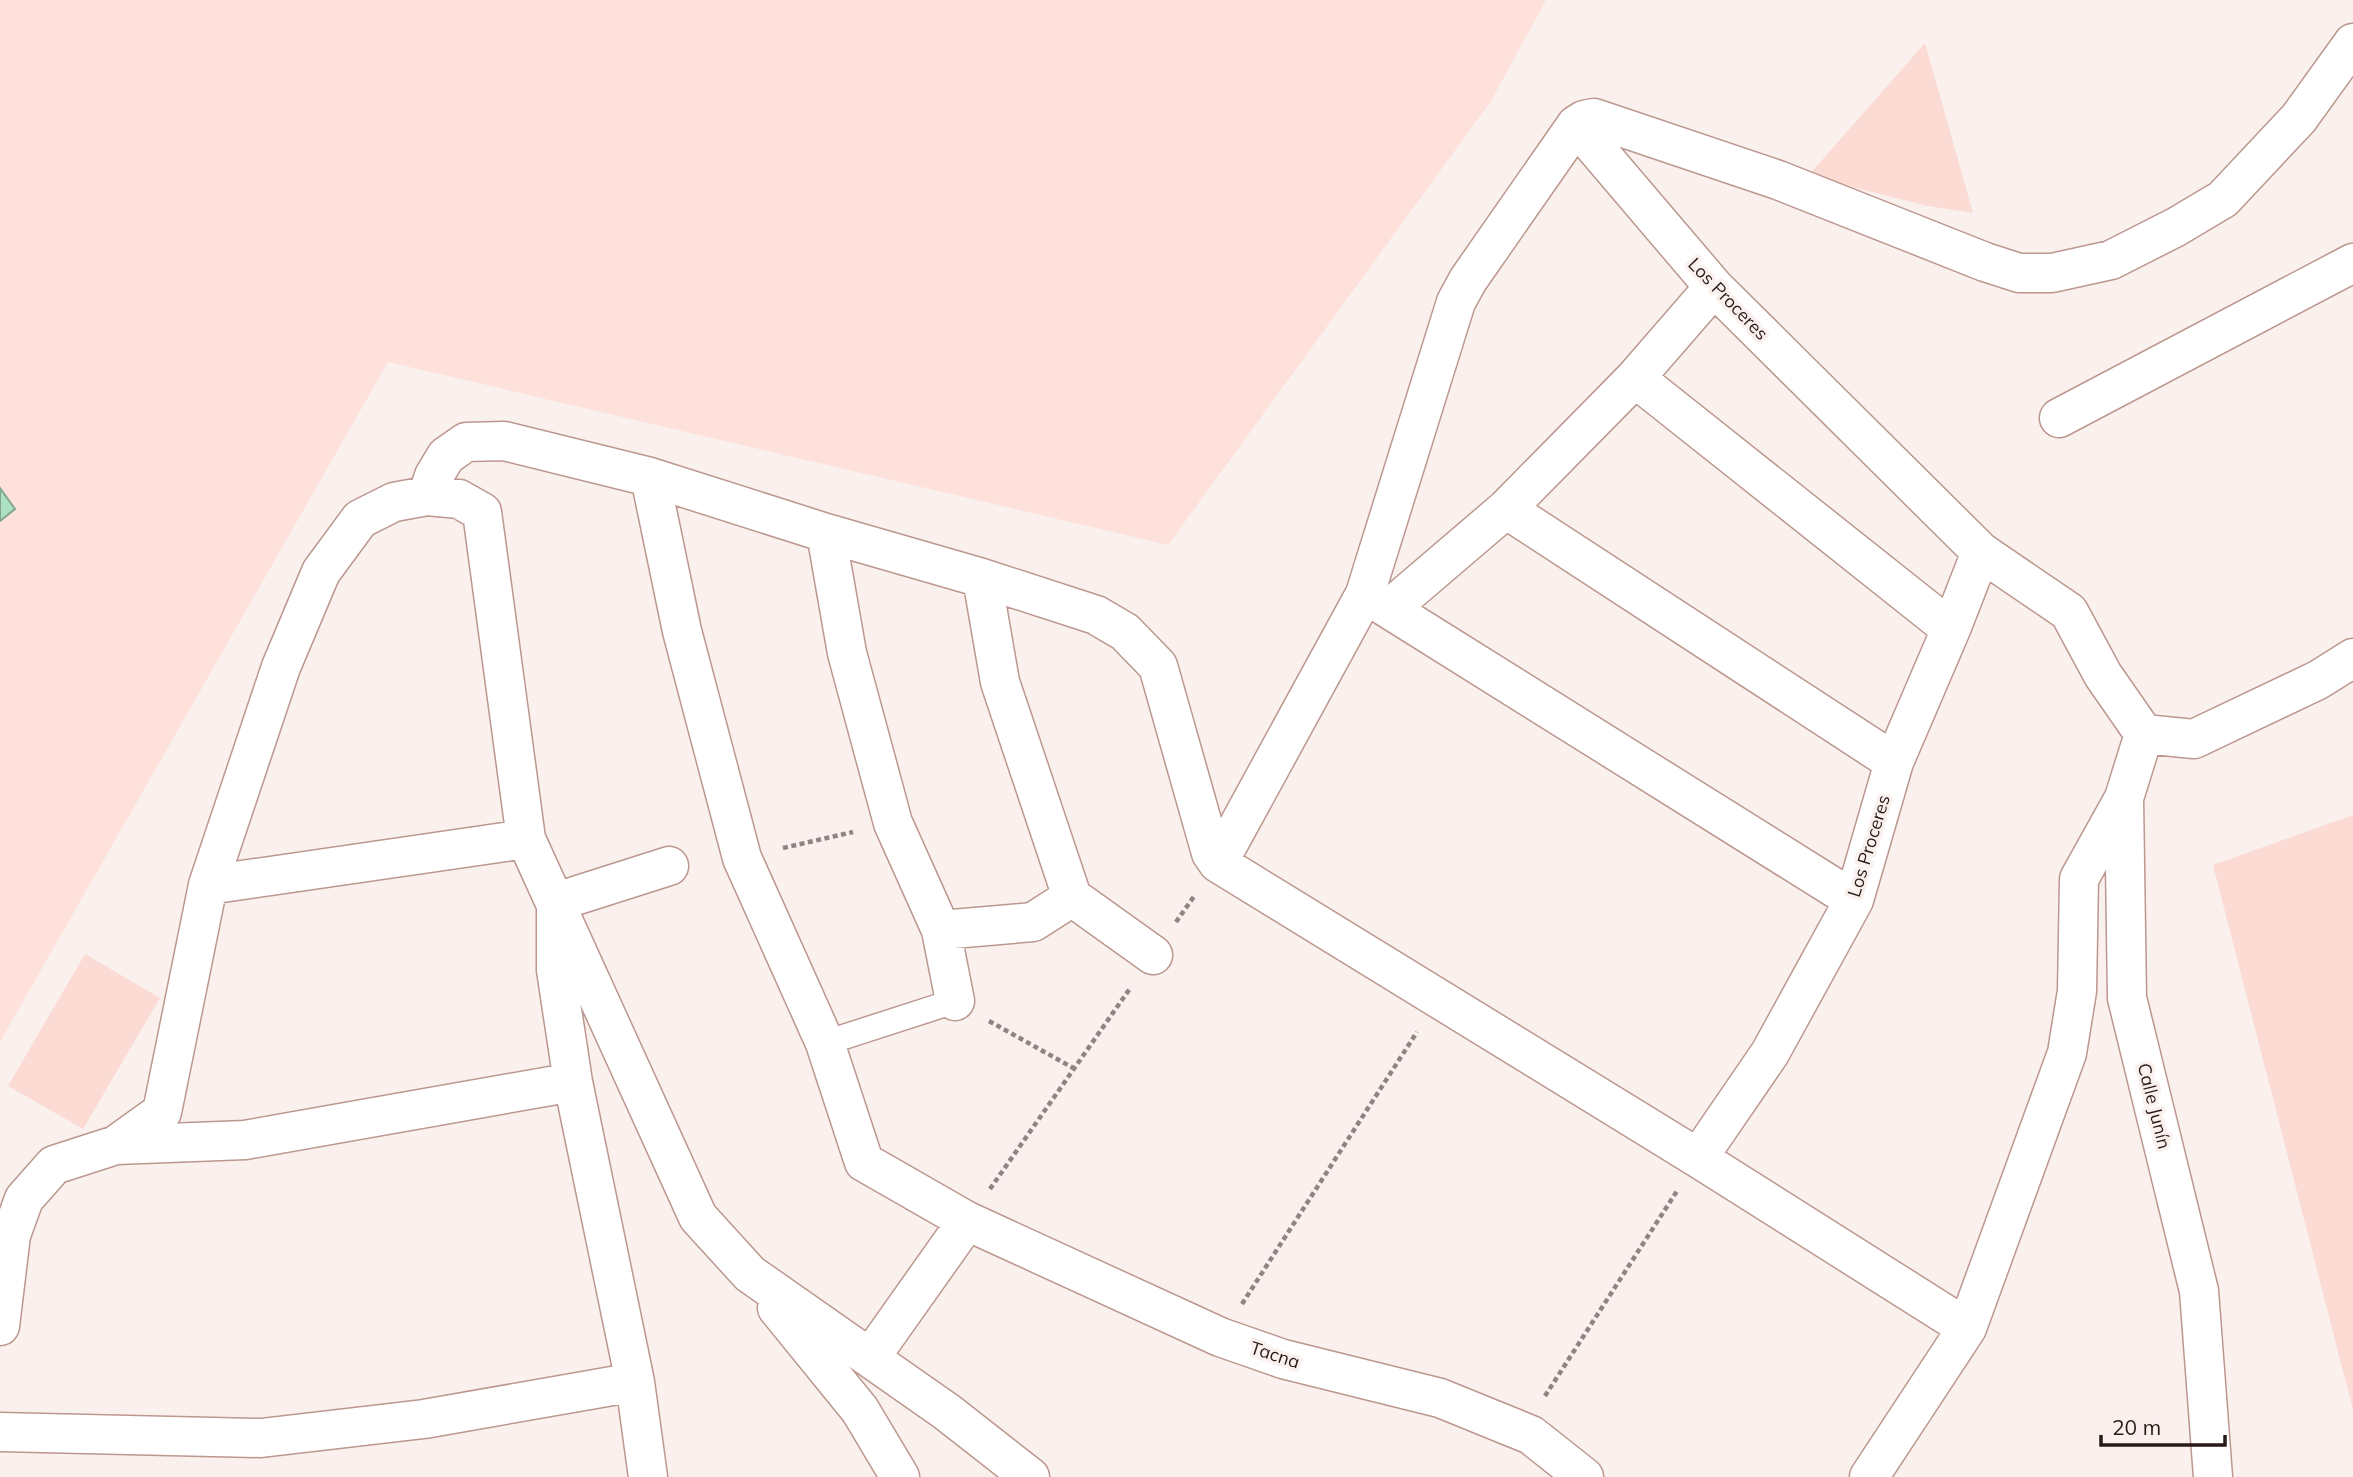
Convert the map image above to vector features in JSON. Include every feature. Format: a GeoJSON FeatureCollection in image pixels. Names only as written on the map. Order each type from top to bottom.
{"type":"FeatureCollection","features":[{"type":"Feature","properties":{"kind":"street"},"geometry":{"type":"LineString","coordinates":[[1218,863],[1377,601],[1456,302],[1468,280],[1576,125],[1594,118],[1778,180],[1985,262],[2019,273],[2052,273],[2111,260],[2223,198],[2300,118],[2353,43]]}},
{"type":"Feature","properties":{"kind":"street","name":"Los Proceres"},"geometry":{"type":"LineString","coordinates":[[1576,125],[1714,287],[1981,552],[2070,612],[2103,675],[2144,734]]}},
{"type":"Feature","properties":{"kind":"street"},"geometry":{"type":"LineString","coordinates":[[2059,418],[2353,263]]}},
{"type":"Feature","properties":{"kind":"street"},"geometry":{"type":"LineString","coordinates":[[1377,601],[1506,509],[1635,378],[1714,287]]}},
{"type":"Feature","properties":{"kind":"street"},"geometry":{"type":"LineString","coordinates":[[1635,378],[1951,629]]}},
{"type":"Feature","properties":{"kind":"street"},"geometry":{"type":"LineString","coordinates":[[427,496],[434,476],[446,456],[466,442],[505,442],[650,477],[1096,615],[1125,632],[1158,666],[1211,853],[1218,863],[1698,1158],[1967,1328]]}},
{"type":"Feature","properties":{"kind":"street","name":"Tacna"},"geometry":{"type":"LineString","coordinates":[[650,477],[682,631],[742,858],[825,1043],[864,1162],[967,1221],[1220,1337],[1283,1359],[1440,1398],[1531,1435],[1584,1477]]}},
{"type":"Feature","properties":{"kind":"street"},"geometry":{"type":"LineString","coordinates":[[116,1145],[162,1112],[208,885],[281,667],[321,572],[360,519],[394,502],[427,496],[459,499],[482,512],[526,839],[698,1217],[750,1274],[859,1410],[900,1477]]}},
{"type":"Feature","properties":{"kind":"street"},"geometry":{"type":"LineString","coordinates":[[1506,509],[1894,762]]}},
{"type":"Feature","properties":{"kind":"street"},"geometry":{"type":"LineString","coordinates":[[826,533],[847,653],[893,823],[941,930],[955,1001]]}},
{"type":"Feature","properties":{"kind":"street","name":"Los Proceres"},"geometry":{"type":"LineString","coordinates":[[1698,1158],[1770,1053],[1854,900],[1894,762],[1981,552]]}},
{"type":"Feature","properties":{"kind":"street"},"geometry":{"type":"LineString","coordinates":[[982,578],[1000,682],[1072,897],[1153,955]]}},
{"type":"Feature","properties":{"kind":"street"},"geometry":{"type":"LineString","coordinates":[[1377,601],[1854,900]]}},
{"type":"Feature","properties":{"kind":"street"},"geometry":{"type":"LineString","coordinates":[[2144,734],[2194,739],[2318,680],[2353,658]]}},
{"type":"Feature","properties":{"kind":"street","name":"Calle Junín"},"geometry":{"type":"LineString","coordinates":[[2144,734],[2124,798],[2127,998],[2199,1291],[2213,1477]]}},
{"type":"Feature","properties":{"kind":"street"},"geometry":{"type":"LineString","coordinates":[[1869,1477],[1967,1328],[2067,1053],[2077,991],[2079,879],[2124,798]]}},
{"type":"Feature","properties":{"kind":"street"},"geometry":{"type":"LineString","coordinates":[[208,885],[526,839]]}},
{"type":"Feature","properties":{"kind":"street"},"geometry":{"type":"LineString","coordinates":[[556,902],[669,866]]}},
{"type":"Feature","properties":{"kind":"street"},"geometry":{"type":"LineString","coordinates":[[941,930],[1033,922],[1072,897]]}},
{"type":"Feature","properties":{"kind":"street"},"geometry":{"type":"LineString","coordinates":[[556,902],[556,970],[573,1082],[635,1382],[648,1477]]}},
{"type":"Feature","properties":{"kind":"street"},"geometry":{"type":"LineString","coordinates":[[0,1326],[11,1235],[24,1199],[54,1165],[116,1145],[245,1140],[573,1082]]}},
{"type":"Feature","properties":{"kind":"street"},"geometry":{"type":"LineString","coordinates":[[870,1358],[967,1221]]}},
{"type":"Feature","properties":{"kind":"street"},"geometry":{"type":"LineString","coordinates":[[750,1274],[947,1412],[1030,1477]]}},
{"type":"Feature","properties":{"kind":"street"},"geometry":{"type":"LineString","coordinates":[[0,1432],[261,1438],[424,1419],[635,1382]]}},
{"type":"Feature","properties":{"kind":"lane"},"geometry":{"type":"LineString","coordinates":[[825,1043],[955,1001]]}},
{"type":"Feature","properties":{"kind":"path"},"geometry":{"type":"LineString","coordinates":[[967,1221],[1218,863]]}},
{"type":"Feature","properties":{"kind":"path"},"geometry":{"type":"LineString","coordinates":[[1220,1337],[1438,998]]}},
{"type":"Feature","properties":{"kind":"path"},"geometry":{"type":"LineString","coordinates":[[955,1001],[1074,1069]]}},
{"type":"Feature","properties":{"kind":"path"},"geometry":{"type":"LineString","coordinates":[[1522,1432],[1698,1158]]}},
{"type":"Feature","properties":{"kind":"shaded area"},"geometry":{"type":"Polygon","coordinates":[[[0,0],[1546,0],[1491,101],[1168,545],[388,362],[0,1042],[0,0]]]}},
{"type":"Feature","properties":{"kind":"shaded area"},"geometry":{"type":"Polygon","coordinates":[[[1925,43],[1973,213],[1928,206],[1808,176],[1925,43]]]}},
{"type":"Feature","properties":{"kind":"shaded area"},"geometry":{"type":"Polygon","coordinates":[[[0,488],[15,509],[0,521],[0,488]]]}},
{"type":"Feature","properties":{"kind":"shaded area"},"geometry":{"type":"Polygon","coordinates":[[[2353,815],[2353,1410],[2213,865],[2353,815]]]}},
{"type":"Feature","properties":{"kind":"shaded area"},"geometry":{"type":"Polygon","coordinates":[[[85,954],[160,998],[83,1129],[8,1086],[85,954]]]}}]}
